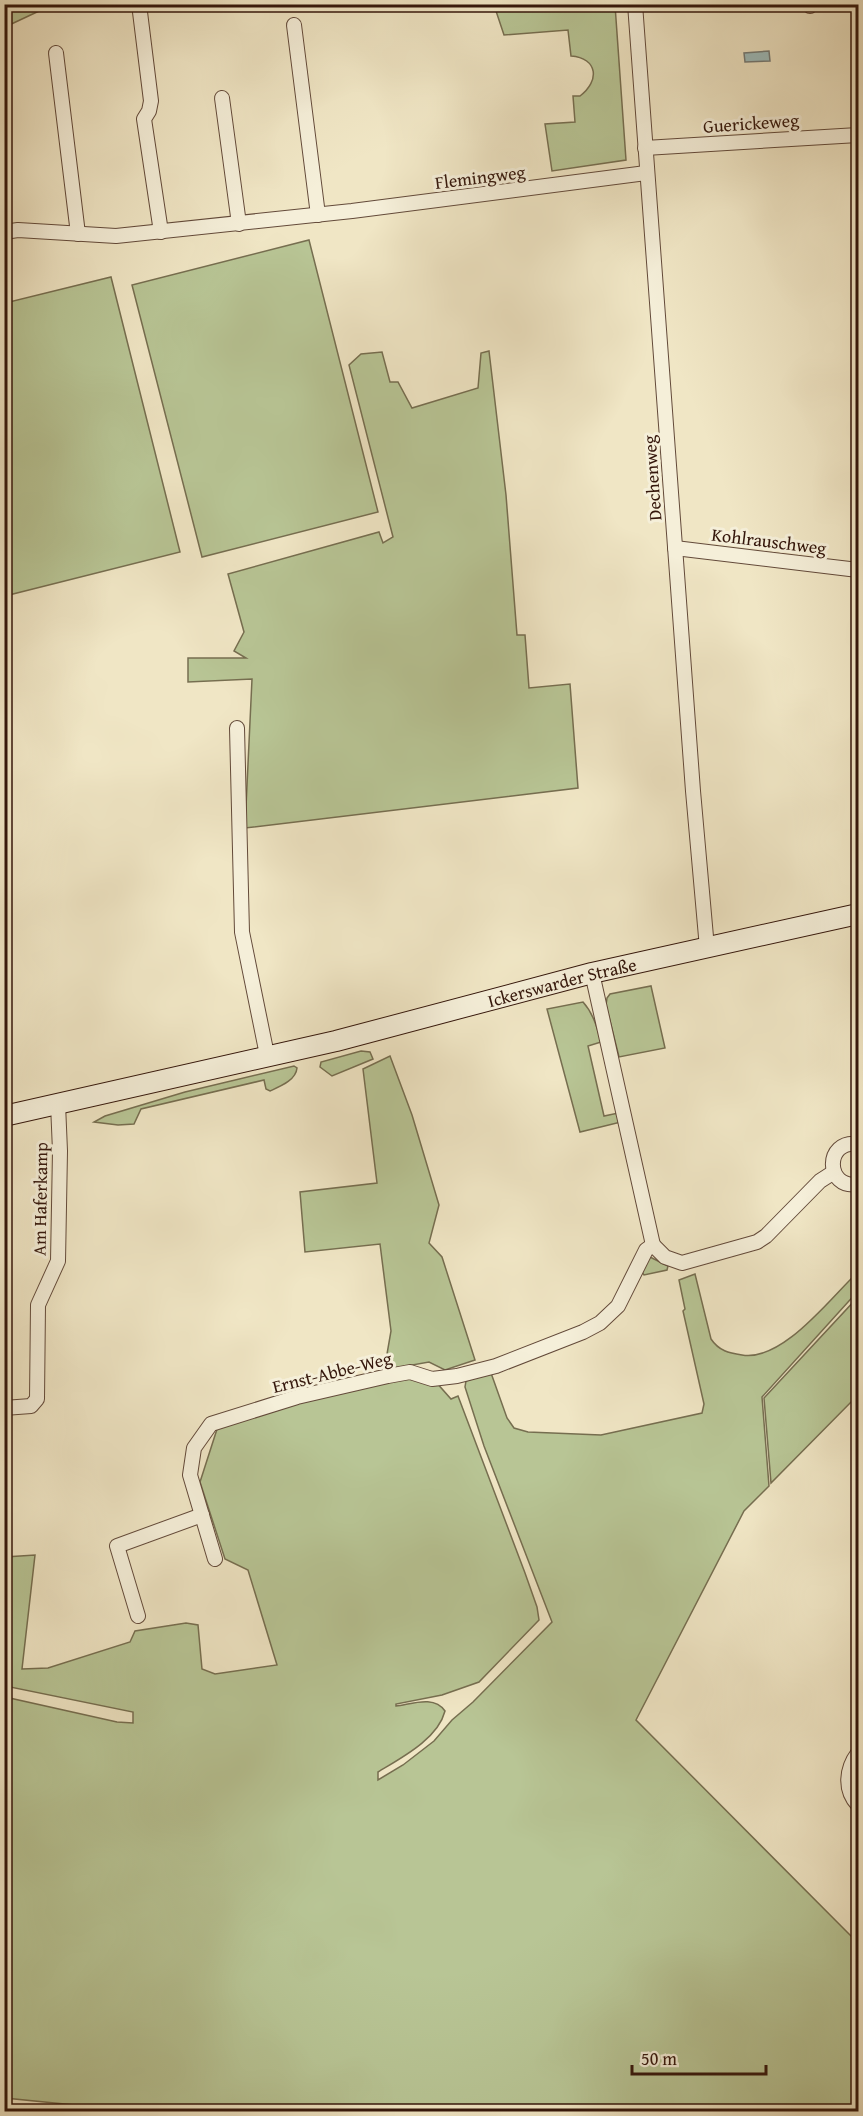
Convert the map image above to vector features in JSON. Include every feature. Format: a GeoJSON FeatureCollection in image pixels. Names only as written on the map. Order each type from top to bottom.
{"type":"FeatureCollection","features":[{"type":"Feature","properties":{"kind":"main road","name":"Ickerswarder Straße"},"geometry":{"type":"LineString","coordinates":[[4,1116],[336,1041],[592,974],[858,914]]}},
{"type":"Feature","properties":{"kind":"street"},"geometry":{"type":"LineString","coordinates":[[139,4],[151,101],[144,119],[161,232]]}},
{"type":"Feature","properties":{"kind":"street","name":"Dechenweg"},"geometry":{"type":"LineString","coordinates":[[635,4],[646,173],[707,948]]}},
{"type":"Feature","properties":{"kind":"street"},"geometry":{"type":"LineString","coordinates":[[294,25],[318,215]]}},
{"type":"Feature","properties":{"kind":"street"},"geometry":{"type":"LineString","coordinates":[[56,53],[78,234]]}},
{"type":"Feature","properties":{"kind":"street"},"geometry":{"type":"LineString","coordinates":[[222,98],[238,224]]}},
{"type":"Feature","properties":{"kind":"street","name":"Guerickeweg"},"geometry":{"type":"LineString","coordinates":[[645,148],[858,135]]}},
{"type":"Feature","properties":{"kind":"street","name":"Flemingweg"},"geometry":{"type":"LineString","coordinates":[[4,232],[18,230],[116,236],[161,232],[318,215],[646,173]]}},
{"type":"Feature","properties":{"kind":"street","name":"Kohlrauschweg"},"geometry":{"type":"LineString","coordinates":[[675,548],[858,570]]}},
{"type":"Feature","properties":{"kind":"street"},"geometry":{"type":"LineString","coordinates":[[237,728],[242,932],[267,1056]]}},
{"type":"Feature","properties":{"kind":"street"},"geometry":{"type":"LineString","coordinates":[[592,974],[654,1245],[665,1257],[682,1263],[757,1242],[766,1236],[820,1181],[834,1172]]}},
{"type":"Feature","properties":{"kind":"street","name":"Am Haferkamp"},"geometry":{"type":"LineString","coordinates":[[4,1408],[31,1406],[37,1399],[38,1305],[58,1261],[60,1151],[58,1104]]}},
{"type":"Feature","properties":{"kind":"street"},"geometry":{"type":"LineString","coordinates":[[858,1144],[846,1144],[839,1148],[834,1157],[834,1172],[844,1182],[858,1184]]}},
{"type":"Feature","properties":{"kind":"street","name":"Ernst-Abbe-Weg"},"geometry":{"type":"LineString","coordinates":[[215,1559],[190,1475],[194,1448],[211,1424],[297,1397],[388,1376],[410,1372],[432,1379],[457,1376],[496,1366],[583,1332],[600,1323],[618,1306],[646,1250],[654,1245]]}},
{"type":"Feature","properties":{"kind":"street"},"geometry":{"type":"LineString","coordinates":[[138,1616],[117,1546],[202,1515]]}},
{"type":"Feature","properties":{"kind":"street"},"geometry":{"type":"LineString","coordinates":[[858,1753],[853,1759],[848,1781],[850,1793],[858,1805]]}},
{"type":"Feature","properties":{"kind":"green space"},"geometry":{"type":"Polygon","coordinates":[[[5,4],[52,4],[52,5],[5,27],[5,4]]]}},
{"type":"Feature","properties":{"kind":"green space"},"geometry":{"type":"Polygon","coordinates":[[[494,5],[615,5],[626,160],[552,171],[545,124],[575,122],[573,96],[580,96],[591,84],[593,71],[587,61],[571,56],[568,30],[504,35],[494,5]]]}},
{"type":"Feature","properties":{"kind":"green space"},"geometry":{"type":"Polygon","coordinates":[[[309,240],[378,512],[202,557],[132,285],[309,240]]]}},
{"type":"Feature","properties":{"kind":"green space"},"geometry":{"type":"Polygon","coordinates":[[[111,277],[180,552],[5,596],[5,303],[111,277]]]}},
{"type":"Feature","properties":{"kind":"green space"},"geometry":{"type":"Polygon","coordinates":[[[489,351],[506,495],[517,635],[525,635],[529,688],[570,684],[578,788],[245,828],[252,679],[188,682],[188,658],[246,658],[234,651],[244,632],[228,574],[379,532],[383,543],[393,537],[349,365],[361,354],[382,352],[390,382],[398,382],[412,408],[478,388],[481,353],[489,351]]]}},
{"type":"Feature","properties":{"kind":"green space"},"geometry":{"type":"Polygon","coordinates":[[[853,360],[858,361],[858,441],[853,360]]]}},
{"type":"Feature","properties":{"kind":"green space"},"geometry":{"type":"Polygon","coordinates":[[[651,986],[665,1048],[619,1057],[606,1005],[607,998],[610,994],[651,986]]]}},
{"type":"Feature","properties":{"kind":"green space"},"geometry":{"type":"Polygon","coordinates":[[[583,1002],[592,1016],[601,1042],[588,1046],[604,1116],[618,1113],[621,1122],[580,1132],[547,1009],[583,1002]]]}},
{"type":"Feature","properties":{"kind":"green space"},"geometry":{"type":"Polygon","coordinates":[[[361,1051],[370,1052],[373,1059],[332,1076],[320,1067],[321,1062],[361,1051]]]}},
{"type":"Feature","properties":{"kind":"green space"},"geometry":{"type":"Polygon","coordinates":[[[390,1056],[412,1115],[439,1205],[429,1243],[442,1257],[475,1360],[445,1370],[429,1362],[390,1369],[387,1354],[391,1331],[380,1244],[305,1252],[300,1192],[377,1183],[363,1069],[390,1056]]]}},
{"type":"Feature","properties":{"kind":"green space"},"geometry":{"type":"Polygon","coordinates":[[[294,1066],[297,1068],[294,1076],[283,1085],[270,1091],[266,1089],[264,1080],[141,1109],[134,1124],[94,1122],[105,1116],[185,1092],[294,1066]]]}},
{"type":"Feature","properties":{"kind":"green space"},"geometry":{"type":"Polygon","coordinates":[[[650,1257],[668,1266],[667,1270],[644,1275],[641,1271],[650,1257]]]}},
{"type":"Feature","properties":{"kind":"green space"},"geometry":{"type":"Polygon","coordinates":[[[858,1272],[858,1291],[762,1397],[769,1486],[744,1511],[636,1720],[858,1943],[858,2111],[144,2112],[5,2098],[5,1697],[117,1722],[133,1723],[133,1712],[5,1686],[5,1557],[35,1555],[22,1669],[48,1668],[130,1642],[135,1631],[186,1623],[198,1625],[202,1669],[215,1674],[277,1665],[248,1570],[225,1559],[200,1482],[219,1423],[410,1375],[435,1381],[451,1399],[458,1396],[525,1573],[539,1620],[479,1682],[442,1695],[396,1704],[396,1706],[429,1702],[435,1703],[445,1711],[441,1721],[427,1739],[378,1772],[378,1780],[403,1765],[434,1741],[452,1720],[473,1702],[552,1622],[484,1446],[465,1387],[466,1381],[491,1373],[507,1418],[514,1428],[528,1432],[601,1435],[702,1413],[704,1404],[683,1311],[685,1309],[679,1280],[695,1274],[711,1339],[725,1351],[742,1355],[758,1354],[790,1338],[805,1326],[858,1272]]]}},
{"type":"Feature","properties":{"kind":"green space"},"geometry":{"type":"Polygon","coordinates":[[[858,1297],[858,1395],[771,1483],[764,1398],[858,1297]]]}},
{"type":"Feature","properties":{"kind":"water"},"geometry":{"type":"Polygon","coordinates":[[[769,51],[770,61],[745,62],[744,53],[769,51]]]}}]}
